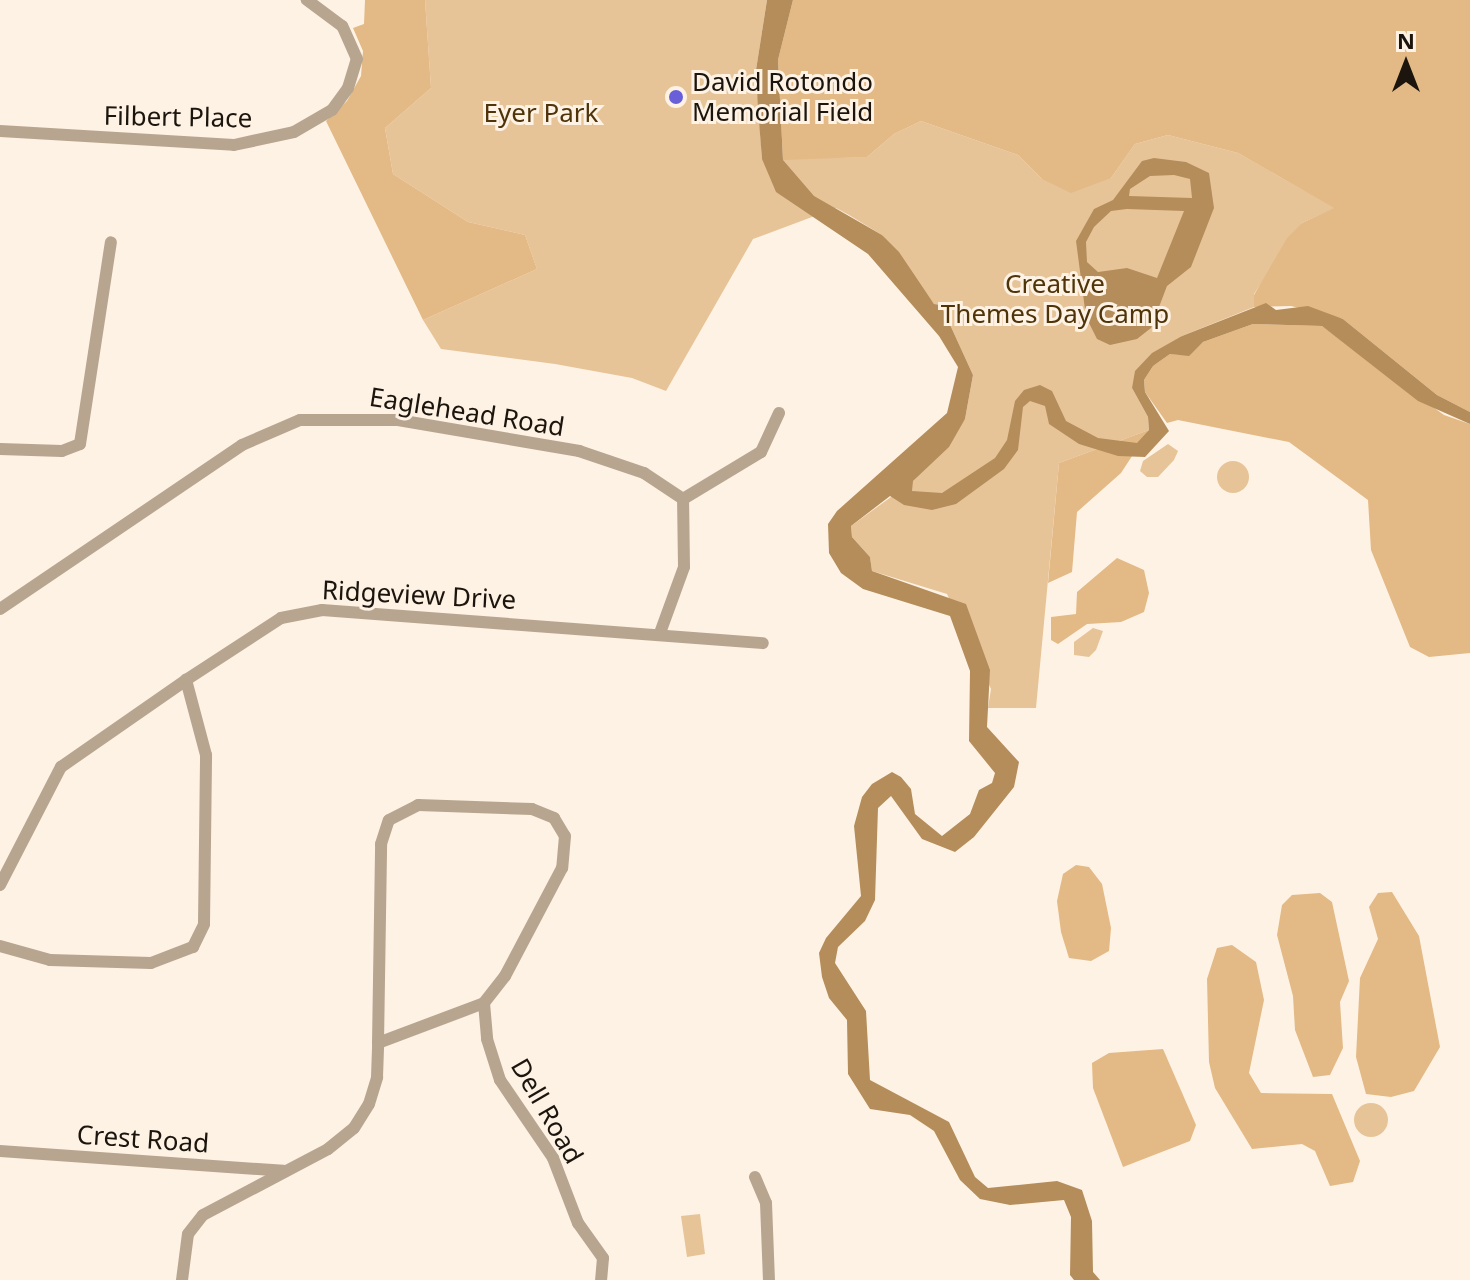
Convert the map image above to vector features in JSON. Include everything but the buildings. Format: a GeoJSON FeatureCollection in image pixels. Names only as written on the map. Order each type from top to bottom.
{"type":"FeatureCollection","features":[{"type":"Feature","properties":{"kind":"street","name":"Filbert Place"},"geometry":{"type":"LineString","coordinates":[[0,131],[234,145],[294,132],[318,120],[341,98],[357,59],[352,42],[342,26],[307,0]]}},
{"type":"Feature","properties":{"kind":"street"},"geometry":{"type":"LineString","coordinates":[[0,449],[62,451],[80,444],[111,242]]}},
{"type":"Feature","properties":{"kind":"street"},"geometry":{"type":"LineString","coordinates":[[660,633],[684,567],[688,535],[683,499],[761,452],[779,413]]}},
{"type":"Feature","properties":{"kind":"street","name":"Eaglehead Road"},"geometry":{"type":"LineString","coordinates":[[0,609],[242,445],[300,420],[398,420],[579,451],[644,473],[683,499]]}},
{"type":"Feature","properties":{"kind":"street","name":"Ridgeview Drive"},"geometry":{"type":"LineString","coordinates":[[0,885],[61,767],[262,627],[310,610],[660,633],[763,643]]}},
{"type":"Feature","properties":{"kind":"street"},"geometry":{"type":"LineString","coordinates":[[0,946],[50,960],[151,963],[181,955],[197,942],[204,924],[206,755],[186,680]]}},
{"type":"Feature","properties":{"kind":"street"},"geometry":{"type":"LineString","coordinates":[[182,1280],[186,1241],[196,1221],[328,1149],[354,1128],[374,1091],[378,1043],[381,844],[389,820],[405,808],[532,809],[554,818],[563,830],[562,868],[505,976],[484,1003],[378,1043]]}},
{"type":"Feature","properties":{"kind":"street","name":"Dell Road"},"geometry":{"type":"LineString","coordinates":[[484,1003],[487,1039],[500,1080],[553,1158],[578,1223],[603,1258],[601,1280]]}},
{"type":"Feature","properties":{"kind":"street","name":"Crest Road"},"geometry":{"type":"LineString","coordinates":[[0,1151],[283,1171]]}},
{"type":"Feature","properties":{"kind":"street"},"geometry":{"type":"LineString","coordinates":[[755,1177],[766,1203],[769,1280]]}},
{"type":"Feature","properties":{"kind":"green space","name":"Creative Themes Day Camp"},"geometry":{"type":"Polygon","coordinates":[[[425,0],[767,0],[756,70],[762,159],[867,157],[894,134],[921,121],[1018,155],[1042,179],[1111,178],[1135,144],[1168,135],[1238,153],[1335,208],[1302,223],[1254,294],[1254,307],[1182,336],[1132,388],[1148,417],[1149,430],[1059,463],[1036,708],[988,708],[991,689],[947,594],[872,571],[870,557],[852,537],[851,526],[913,481],[965,419],[973,375],[941,305],[934,304],[882,235],[849,215],[836,208],[753,239],[666,391],[632,378],[441,349],[423,320],[537,269],[525,235],[468,222],[393,174],[385,128],[431,88],[425,0]]]}},
{"type":"Feature","properties":{"kind":"green space"},"geometry":{"type":"Polygon","coordinates":[[[1168,444],[1178,451],[1174,460],[1158,477],[1147,477],[1140,471],[1143,461],[1168,444]]]}},
{"type":"Feature","properties":{"kind":"green space"},"geometry":{"type":"Polygon","coordinates":[[[1233,461],[1245,465],[1249,477],[1245,489],[1233,493],[1221,489],[1217,477],[1221,465],[1233,461]]]}},
{"type":"Feature","properties":{"kind":"green space"},"geometry":{"type":"Polygon","coordinates":[[[1093,628],[1103,631],[1096,650],[1089,657],[1074,655],[1074,642],[1093,628]]]}},
{"type":"Feature","properties":{"kind":"green space"},"geometry":{"type":"Polygon","coordinates":[[[1371,1103],[1383,1108],[1388,1120],[1383,1132],[1371,1137],[1359,1132],[1354,1120],[1359,1108],[1371,1103]]]}},
{"type":"Feature","properties":{"kind":"green space"},"geometry":{"type":"Polygon","coordinates":[[[700,1214],[705,1254],[687,1257],[681,1216],[700,1214]]]}},
{"type":"Feature","properties":{"kind":"shaded area"},"geometry":{"type":"Polygon","coordinates":[[[365,0],[425,0],[431,88],[385,128],[393,174],[468,222],[525,235],[537,269],[423,320],[326,121],[347,101],[361,76],[363,51],[353,28],[364,24],[365,0]]]}},
{"type":"Feature","properties":{"kind":"shaded area"},"geometry":{"type":"Polygon","coordinates":[[[767,0],[793,0],[778,60],[783,160],[814,196],[882,235],[899,252],[934,304],[941,305],[973,375],[965,419],[949,447],[913,481],[912,491],[942,493],[995,458],[1007,440],[1015,401],[1024,390],[1040,385],[1052,391],[1066,421],[1098,438],[1137,443],[1149,430],[1148,417],[1132,388],[1135,371],[1152,353],[1182,336],[1266,303],[1276,310],[1308,306],[1343,319],[1437,395],[1470,412],[1470,424],[1418,401],[1322,326],[1253,324],[1203,342],[1189,356],[1170,354],[1153,366],[1144,380],[1145,392],[1169,431],[1145,457],[1118,456],[1079,444],[1049,424],[1045,406],[1030,401],[1023,407],[1018,450],[1004,469],[956,504],[932,510],[904,505],[890,496],[851,526],[852,537],[870,557],[872,571],[966,604],[990,670],[987,727],[1019,762],[1014,787],[974,837],[955,852],[922,839],[891,796],[878,808],[875,900],[865,921],[838,947],[835,963],[866,1011],[870,1080],[949,1122],[975,1177],[988,1188],[1057,1181],[1082,1190],[1092,1221],[1093,1272],[1100,1280],[1074,1280],[1070,1275],[1071,1217],[1064,1200],[1010,1205],[980,1199],[960,1180],[934,1131],[910,1115],[870,1109],[848,1074],[847,1020],[829,998],[822,977],[819,953],[826,938],[861,896],[854,826],[862,797],[872,784],[892,772],[901,777],[911,789],[915,814],[942,836],[970,814],[979,790],[992,783],[995,773],[969,741],[970,671],[950,616],[863,589],[841,573],[829,553],[828,524],[837,511],[947,413],[958,367],[939,336],[868,254],[776,192],[762,159],[756,70],[767,0]]]}},
{"type":"Feature","properties":{"kind":"shaded area"},"geometry":{"type":"Polygon","coordinates":[[[793,0],[1470,0],[1470,412],[1437,395],[1343,319],[1291,306],[1254,307],[1254,295],[1287,238],[1302,223],[1334,208],[1238,153],[1168,135],[1135,144],[1111,178],[1071,193],[1042,179],[1018,155],[921,121],[894,134],[867,157],[783,160],[778,60],[793,0]]]}},
{"type":"Feature","properties":{"kind":"shaded area"},"geometry":{"type":"Polygon","coordinates":[[[1154,158],[1186,162],[1209,173],[1214,208],[1191,267],[1167,286],[1151,328],[1137,339],[1110,345],[1097,339],[1086,317],[1076,241],[1094,209],[1113,200],[1142,161],[1154,158]],[[1174,175],[1150,176],[1130,189],[1129,196],[1192,198],[1190,179],[1174,175]],[[1111,211],[1094,227],[1086,242],[1087,262],[1098,272],[1127,268],[1157,278],[1184,211],[1111,211]]]}},
{"type":"Feature","properties":{"kind":"shaded area"},"geometry":{"type":"Polygon","coordinates":[[[1253,324],[1322,326],[1444,415],[1470,424],[1470,653],[1429,657],[1410,647],[1371,550],[1368,500],[1289,442],[1178,420],[1167,423],[1145,392],[1144,380],[1153,366],[1170,354],[1189,355],[1203,342],[1253,324]]]}},
{"type":"Feature","properties":{"kind":"shaded area"},"geometry":{"type":"Polygon","coordinates":[[[1149,430],[1121,473],[1077,512],[1072,572],[1048,583],[1059,463],[1149,430]]]}},
{"type":"Feature","properties":{"kind":"shaded area"},"geometry":{"type":"Polygon","coordinates":[[[1117,558],[1144,570],[1149,593],[1144,612],[1121,622],[1087,624],[1058,644],[1051,640],[1051,617],[1076,614],[1077,592],[1117,558]]]}},
{"type":"Feature","properties":{"kind":"shaded area"},"geometry":{"type":"Polygon","coordinates":[[[1076,865],[1089,867],[1102,884],[1111,928],[1109,951],[1091,961],[1069,958],[1061,932],[1057,901],[1063,874],[1076,865]]]}},
{"type":"Feature","properties":{"kind":"shaded area"},"geometry":{"type":"Polygon","coordinates":[[[1392,892],[1419,936],[1440,1047],[1414,1091],[1391,1097],[1366,1094],[1356,1057],[1360,978],[1378,939],[1369,907],[1378,893],[1392,892]]]}},
{"type":"Feature","properties":{"kind":"shaded area"},"geometry":{"type":"Polygon","coordinates":[[[1320,893],[1332,902],[1349,981],[1340,1002],[1343,1048],[1330,1075],[1313,1077],[1295,1030],[1293,996],[1277,935],[1282,905],[1292,895],[1320,893]]]}},
{"type":"Feature","properties":{"kind":"shaded area"},"geometry":{"type":"Polygon","coordinates":[[[1232,945],[1256,962],[1264,1000],[1249,1073],[1261,1093],[1332,1094],[1360,1161],[1353,1182],[1330,1186],[1315,1151],[1302,1144],[1252,1149],[1215,1088],[1209,1062],[1207,979],[1217,948],[1232,945]]]}},
{"type":"Feature","properties":{"kind":"shaded area"},"geometry":{"type":"Polygon","coordinates":[[[1163,1049],[1196,1125],[1190,1141],[1123,1167],[1093,1088],[1092,1063],[1109,1053],[1163,1049]]]}},
{"type":"Feature","properties":{"kind":"place","name":"David Rotondo Memorial Field"},"geometry":{"type":"Point","coordinates":[676,97]}},
{"type":"Feature","properties":{"kind":"park label","name":"Eyer Park"},"geometry":{"type":"Point","coordinates":[541,113]}}]}
